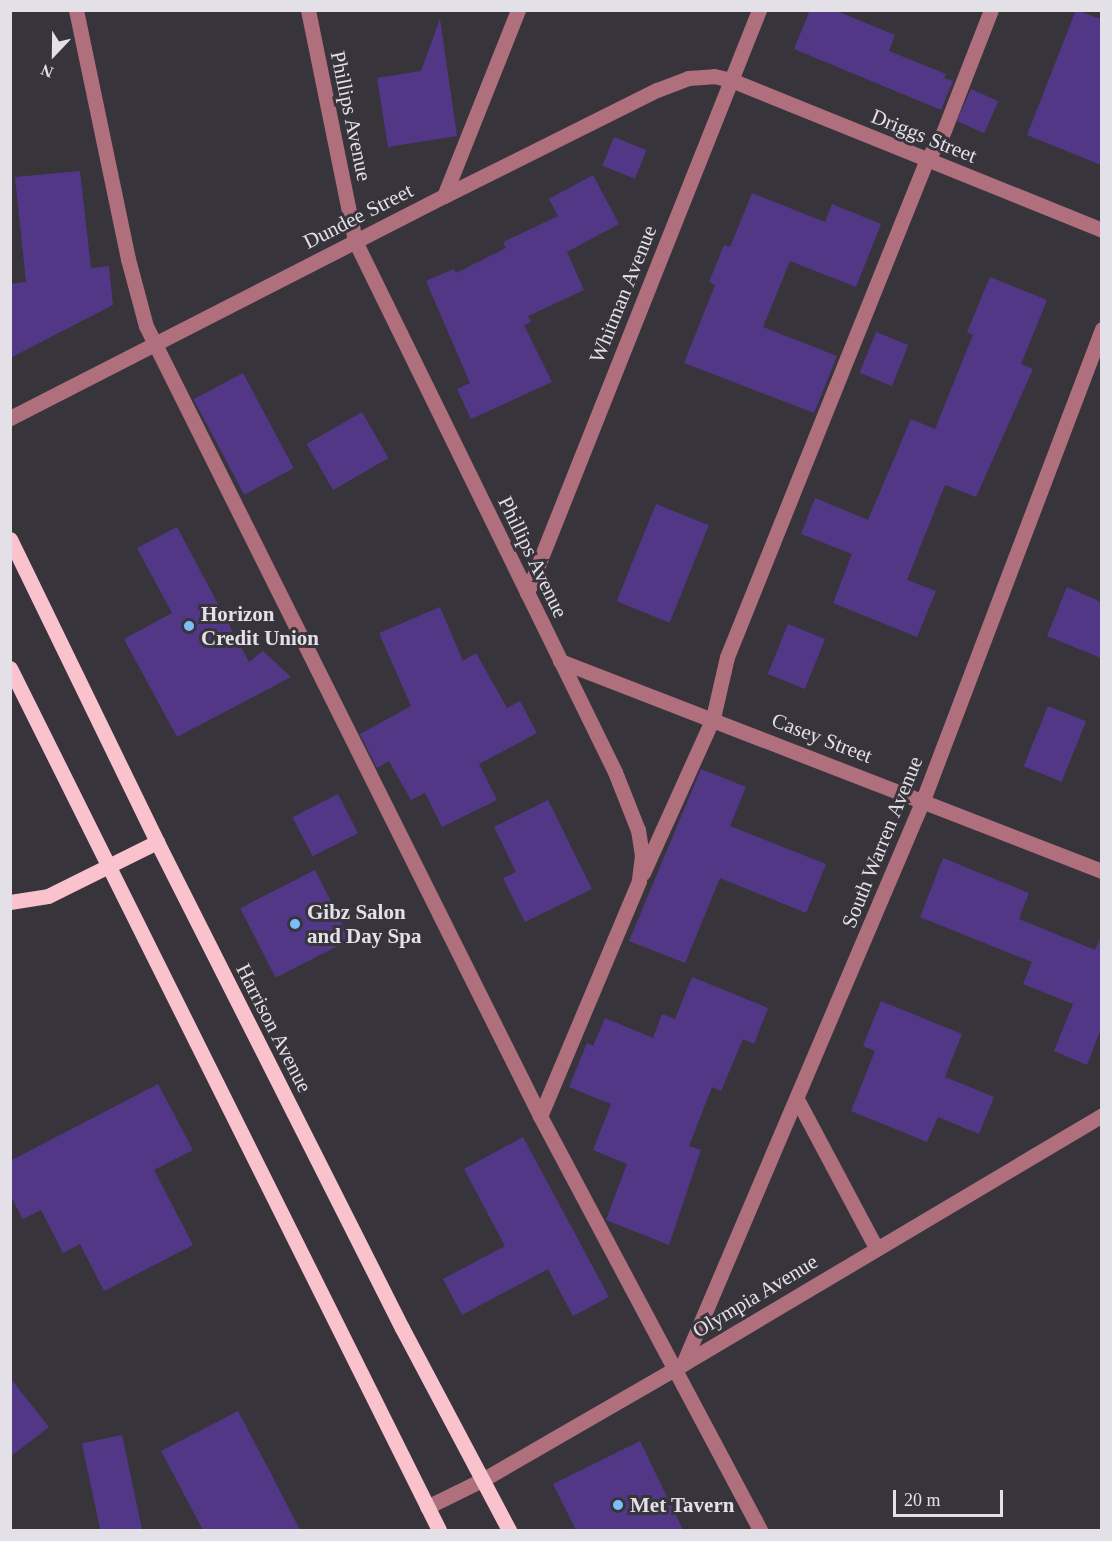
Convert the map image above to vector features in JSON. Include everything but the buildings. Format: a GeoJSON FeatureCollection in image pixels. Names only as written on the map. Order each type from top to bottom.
{"type":"FeatureCollection","features":[{"type":"Feature","properties":{"kind":"main road","name":"Harrison Avenue"},"geometry":{"type":"LineString","coordinates":[[10,539],[157,842],[402,1328],[509,1530]]}},
{"type":"Feature","properties":{"kind":"main road"},"geometry":{"type":"LineString","coordinates":[[10,668],[439,1530]]}},
{"type":"Feature","properties":{"kind":"main road"},"geometry":{"type":"LineString","coordinates":[[10,902],[48,896],[157,842]]}},
{"type":"Feature","properties":{"kind":"street"},"geometry":{"type":"LineString","coordinates":[[76,10],[132,277],[154,343],[540,1116],[678,1367],[760,1530]]}},
{"type":"Feature","properties":{"kind":"street","name":"Phillips Avenue"},"geometry":{"type":"LineString","coordinates":[[308,10],[355,241],[633,811],[642,855],[639,881],[540,1116]]}},
{"type":"Feature","properties":{"kind":"street"},"geometry":{"type":"LineString","coordinates":[[444,196],[518,10]]}},
{"type":"Feature","properties":{"kind":"street","name":"Whitman Avenue"},"geometry":{"type":"LineString","coordinates":[[527,593],[759,10]]}},
{"type":"Feature","properties":{"kind":"street"},"geometry":{"type":"LineString","coordinates":[[639,881],[713,718],[727,657],[927,159],[941,138],[991,10]]}},
{"type":"Feature","properties":{"kind":"street","name":"Dundee Street"},"geometry":{"type":"LineString","coordinates":[[10,418],[355,241],[657,90],[688,78],[714,76],[731,80]]}},
{"type":"Feature","properties":{"kind":"street","name":"Driggs Street"},"geometry":{"type":"LineString","coordinates":[[731,80],[1101,230]]}},
{"type":"Feature","properties":{"kind":"street","name":"South Warren Avenue"},"geometry":{"type":"LineString","coordinates":[[678,1367],[798,1101],[923,800],[1101,329]]}},
{"type":"Feature","properties":{"kind":"street","name":"Casey Street"},"geometry":{"type":"LineString","coordinates":[[560,660],[1101,871]]}},
{"type":"Feature","properties":{"kind":"street"},"geometry":{"type":"LineString","coordinates":[[798,1101],[876,1248]]}},
{"type":"Feature","properties":{"kind":"street","name":"Olympia Avenue"},"geometry":{"type":"LineString","coordinates":[[427,1507],[484,1479],[678,1367],[1101,1115]]}},
{"type":"Feature","properties":{"kind":"place","name":"Horizon Credit Union"},"geometry":{"type":"Point","coordinates":[189,626]}},
{"type":"Feature","properties":{"kind":"place","name":"Gibz Salon and Day Spa"},"geometry":{"type":"Point","coordinates":[295,924]}},
{"type":"Feature","properties":{"kind":"place","name":"Met Tavern"},"geometry":{"type":"Point","coordinates":[618,1505]}}]}
